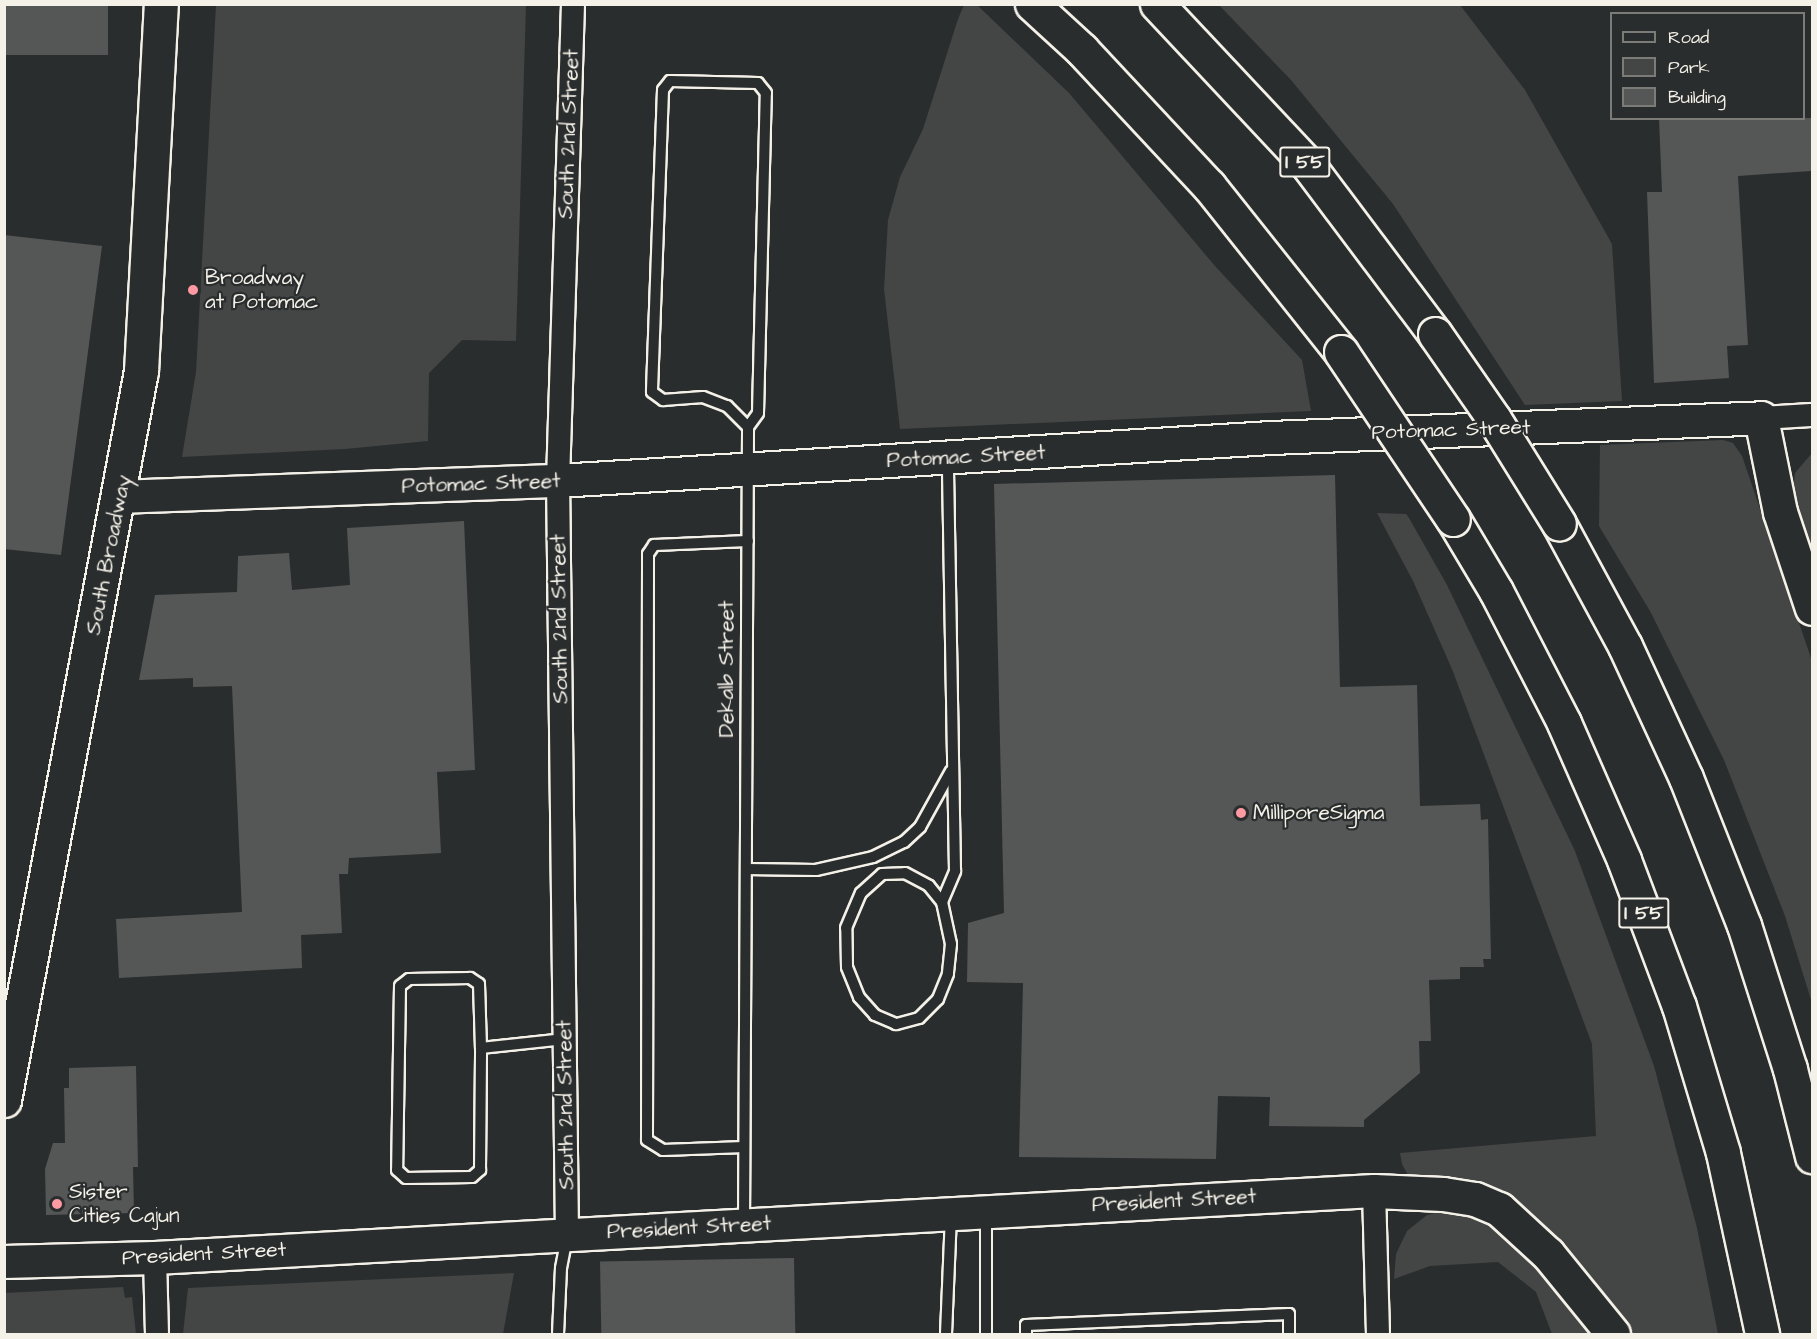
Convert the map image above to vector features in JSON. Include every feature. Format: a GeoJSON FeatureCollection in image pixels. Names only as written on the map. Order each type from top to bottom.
{"type":"FeatureCollection","features":[{"type":"Feature","properties":{"kind":"main road","name":"South Broadway"},"geometry":{"type":"LineString","coordinates":[[4,1100],[120,497],[143,349],[161,4]]}},
{"type":"Feature","properties":{"kind":"main road","name":"I 55"},"geometry":{"type":"LineString","coordinates":[[1032,4],[1082,50],[1209,186],[1341,352],[1453,519],[1496,591],[1559,713],[1624,860],[1679,1006],[1723,1153],[1762,1335]]}},
{"type":"Feature","properties":{"kind":"main road","name":"I 55"},"geometry":{"type":"LineString","coordinates":[[1157,4],[1308,165],[1435,334],[1494,419],[1559,524],[1625,645],[1686,778],[1744,925],[1790,1069],[1812,1156]]}},
{"type":"Feature","properties":{"kind":"main road"},"geometry":{"type":"LineString","coordinates":[[1761,418],[1780,512],[1812,608]]}},
{"type":"Feature","properties":{"kind":"main road"},"geometry":{"type":"LineString","coordinates":[[1374,1191],[1443,1194],[1475,1199],[1499,1209],[1548,1254],[1613,1335]]}},
{"type":"Feature","properties":{"kind":"street","name":"South 2nd Street"},"geometry":{"type":"LineString","coordinates":[[567,1234],[558,481],[573,4]]}},
{"type":"Feature","properties":{"kind":"street","name":"Potomac Street"},"geometry":{"type":"LineString","coordinates":[[120,497],[558,481],[948,460],[1271,438],[1812,414]]}},
{"type":"Feature","properties":{"kind":"street","name":"President Street"},"geometry":{"type":"LineString","coordinates":[[4,1262],[155,1258],[1374,1191]]}},
{"type":"Feature","properties":{"kind":"street"},"geometry":{"type":"LineString","coordinates":[[1374,1191],[1378,1335]]}},
{"type":"Feature","properties":{"kind":"street"},"geometry":{"type":"LineString","coordinates":[[155,1258],[157,1335]]}},
{"type":"Feature","properties":{"kind":"lane"},"geometry":{"type":"LineString","coordinates":[[670,81],[758,83],[766,93],[758,412],[748,427],[727,406],[703,397],[663,400],[652,392],[663,90],[670,81]]}},
{"type":"Feature","properties":{"kind":"lane","name":"Dekalb Street"},"geometry":{"type":"LineString","coordinates":[[744,1224],[748,427]]}},
{"type":"Feature","properties":{"kind":"lane"},"geometry":{"type":"LineString","coordinates":[[942,902],[956,871],[952,768],[948,460]]}},
{"type":"Feature","properties":{"kind":"lane"},"geometry":{"type":"LineString","coordinates":[[744,1147],[663,1150],[647,1140],[648,554],[654,545],[748,541]]}},
{"type":"Feature","properties":{"kind":"lane"},"geometry":{"type":"LineString","coordinates":[[746,869],[816,870],[873,857],[904,842],[920,827],[952,768]]}},
{"type":"Feature","properties":{"kind":"lane"},"geometry":{"type":"LineString","coordinates":[[873,857],[882,874]]}},
{"type":"Feature","properties":{"kind":"lane"},"geometry":{"type":"LineString","coordinates":[[905,873],[929,886],[942,902],[951,944],[948,974],[938,999],[919,1018],[896,1024],[875,1015],[859,997],[847,967],[846,928],[861,893],[882,874],[905,873]]}},
{"type":"Feature","properties":{"kind":"lane"},"geometry":{"type":"LineString","coordinates":[[470,978],[479,984],[481,1048],[480,1170],[472,1177],[406,1178],[398,1170],[400,986],[409,979],[470,978]]}},
{"type":"Feature","properties":{"kind":"lane"},"geometry":{"type":"LineString","coordinates":[[481,1048],[565,1039]]}},
{"type":"Feature","properties":{"kind":"lane"},"geometry":{"type":"LineString","coordinates":[[986,1211],[986,1335]]}},
{"type":"Feature","properties":{"kind":"lane"},"geometry":{"type":"LineString","coordinates":[[946,1335],[951,1213]]}},
{"type":"Feature","properties":{"kind":"lane"},"geometry":{"type":"LineString","coordinates":[[558,1335],[561,1268],[567,1234]]}},
{"type":"Feature","properties":{"kind":"lane"},"geometry":{"type":"LineString","coordinates":[[1026,1335],[1026,1325],[1289,1314],[1289,1335]]}},
{"type":"Feature","properties":{"kind":"green space"},"geometry":{"type":"Polygon","coordinates":[[[976,4],[1069,93],[1215,266],[1302,360],[1311,411],[900,429],[884,289],[888,220],[900,177],[923,129],[958,19],[964,5],[976,4]]]}},
{"type":"Feature","properties":{"kind":"green space"},"geometry":{"type":"Polygon","coordinates":[[[216,5],[526,5],[516,341],[462,340],[429,373],[428,441],[345,449],[182,457],[196,372],[216,5]]]}},
{"type":"Feature","properties":{"kind":"green space"},"geometry":{"type":"Polygon","coordinates":[[[1219,5],[1460,5],[1525,90],[1612,244],[1622,401],[1525,405],[1393,204],[1291,80],[1219,5]]]}},
{"type":"Feature","properties":{"kind":"green space"},"geometry":{"type":"Polygon","coordinates":[[[1723,440],[1733,443],[1742,456],[1812,661],[1812,1003],[1785,916],[1724,760],[1650,611],[1599,526],[1600,445],[1723,440]]]}},
{"type":"Feature","properties":{"kind":"green space"},"geometry":{"type":"Polygon","coordinates":[[[1812,453],[1812,555],[1793,493],[1795,473],[1812,453]]]}},
{"type":"Feature","properties":{"kind":"green space"},"geometry":{"type":"Polygon","coordinates":[[[1377,513],[1406,514],[1409,518],[1447,585],[1575,851],[1654,1066],[1697,1228],[1718,1334],[1627,1334],[1563,1255],[1409,1177],[1402,1164],[1400,1153],[1596,1136],[1592,1044],[1452,669],[1413,581],[1377,513]]]}},
{"type":"Feature","properties":{"kind":"green space"},"geometry":{"type":"Polygon","coordinates":[[[1453,1209],[1477,1213],[1539,1260],[1599,1334],[1552,1334],[1536,1292],[1498,1262],[1430,1266],[1394,1279],[1396,1254],[1407,1231],[1427,1215],[1453,1209]]]}},
{"type":"Feature","properties":{"kind":"green space"},"geometry":{"type":"Polygon","coordinates":[[[514,1273],[503,1334],[183,1334],[188,1288],[514,1273]]]}},
{"type":"Feature","properties":{"kind":"green space"},"geometry":{"type":"Polygon","coordinates":[[[123,1287],[125,1298],[132,1297],[136,1334],[5,1334],[5,1293],[123,1287]]]}},
{"type":"Feature","properties":{"kind":"building"},"geometry":{"type":"Polygon","coordinates":[[[4,4],[108,4],[108,55],[4,55],[4,4]]]}},
{"type":"Feature","properties":{"kind":"building"},"geometry":{"type":"Polygon","coordinates":[[[1805,118],[1812,118],[1811,171],[1738,176],[1748,345],[1727,346],[1729,378],[1654,383],[1647,192],[1662,192],[1659,120],[1805,120],[1805,118]]]}},
{"type":"Feature","properties":{"kind":"building"},"geometry":{"type":"Polygon","coordinates":[[[4,235],[102,246],[61,555],[4,549],[4,235]]]}},
{"type":"Feature","properties":{"kind":"building","name":"MilliporeSigma"},"geometry":{"type":"Polygon","coordinates":[[[1335,475],[1340,687],[1417,685],[1420,806],[1480,804],[1481,820],[1488,819],[1491,959],[1483,959],[1484,967],[1460,967],[1460,979],[1429,980],[1431,1041],[1419,1041],[1420,1073],[1364,1120],[1364,1127],[1269,1126],[1270,1097],[1218,1096],[1216,1159],[1019,1157],[1023,983],[967,982],[968,923],[1004,913],[994,484],[1335,475]]]}},
{"type":"Feature","properties":{"kind":"building"},"geometry":{"type":"Polygon","coordinates":[[[464,521],[475,770],[437,772],[441,853],[349,858],[348,874],[339,874],[342,933],[301,935],[302,968],[119,978],[116,919],[242,912],[232,686],[193,687],[193,678],[139,680],[155,595],[237,592],[238,556],[289,553],[292,590],[350,585],[347,528],[464,521]]]}},
{"type":"Feature","properties":{"kind":"building"},"geometry":{"type":"Polygon","coordinates":[[[136,1066],[138,1167],[133,1167],[134,1213],[46,1215],[45,1169],[53,1143],[65,1143],[64,1088],[69,1088],[69,1068],[136,1066]]]}},
{"type":"Feature","properties":{"kind":"building"},"geometry":{"type":"Polygon","coordinates":[[[794,1258],[795,1334],[601,1334],[600,1261],[794,1258]]]}},
{"type":"Feature","properties":{"kind":"place","name":"Broadway at Potomac"},"geometry":{"type":"Point","coordinates":[193,290]}},
{"type":"Feature","properties":{"kind":"place","name":"MilliporeSigma"},"geometry":{"type":"Point","coordinates":[1241,813]}},
{"type":"Feature","properties":{"kind":"place","name":"Sister Cities Cajun"},"geometry":{"type":"Point","coordinates":[57,1204]}}]}
